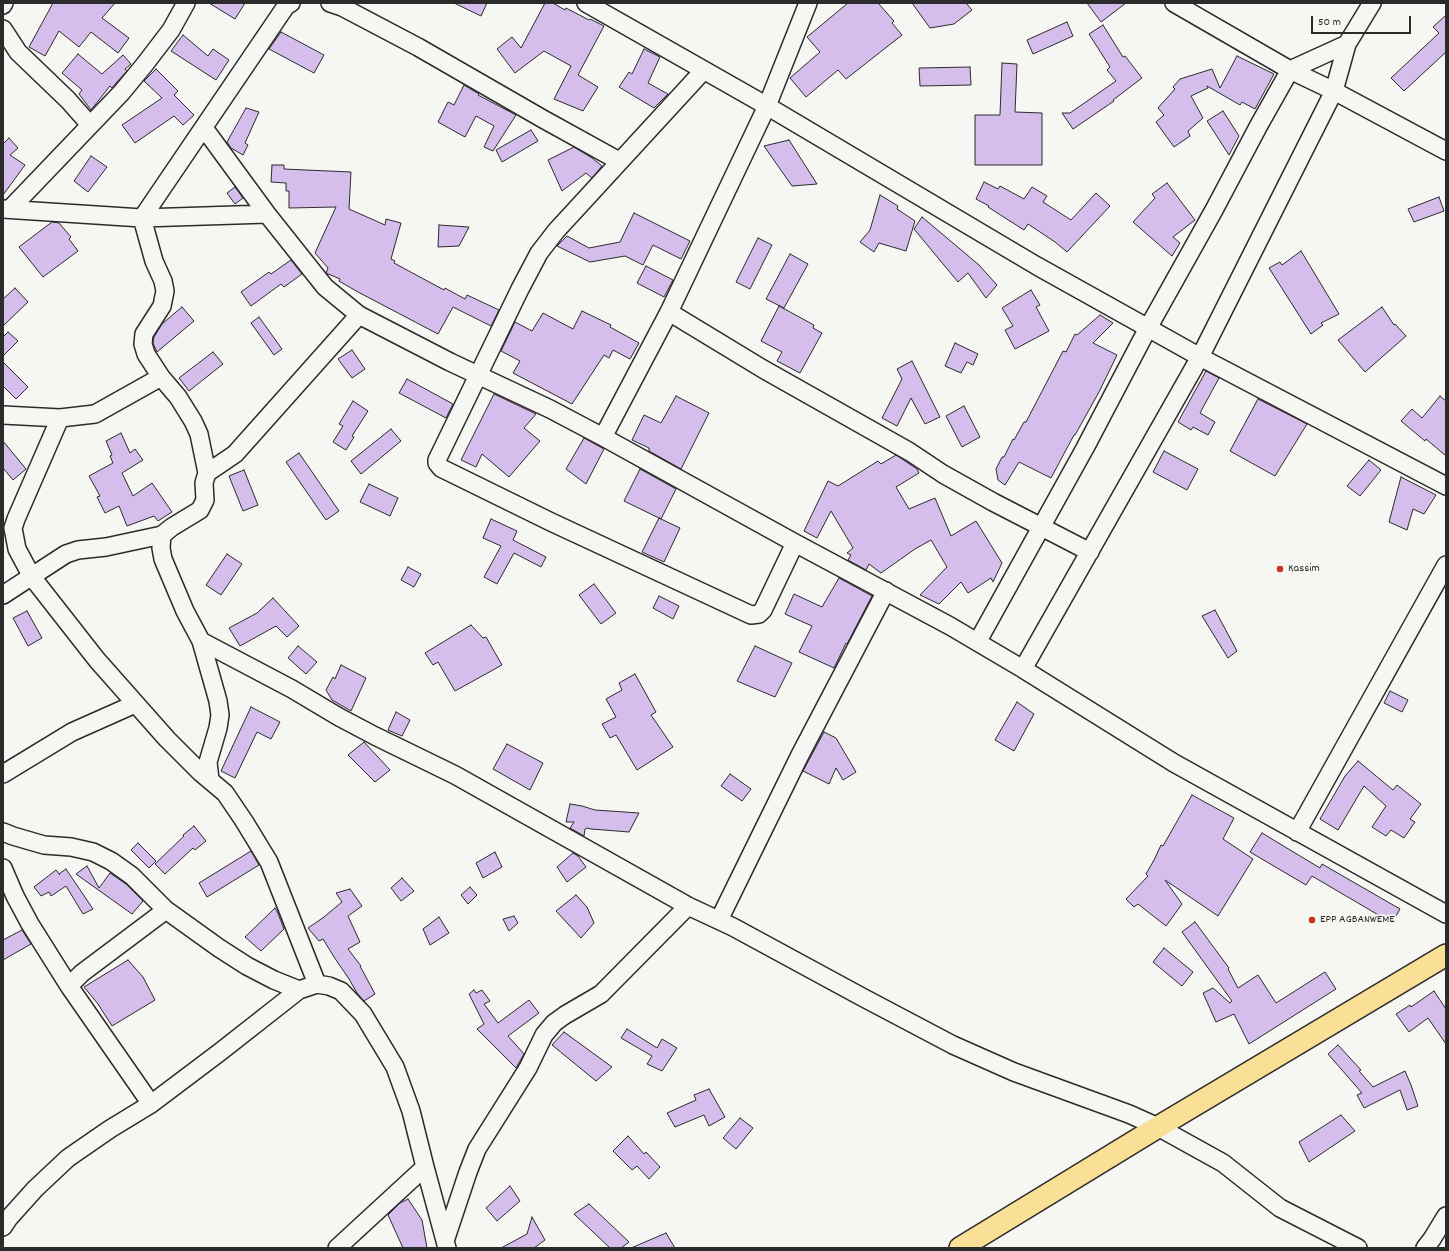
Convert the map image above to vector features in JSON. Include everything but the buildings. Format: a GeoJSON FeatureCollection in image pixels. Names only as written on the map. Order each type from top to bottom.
{"type":"FeatureCollection","features":[{"type":"Feature","properties":{"kind":"main road"},"geometry":{"type":"LineString","coordinates":[[960,1248],[1158,1127],[1446,955]]}},
{"type":"Feature","properties":{"kind":"street"},"geometry":{"type":"LineString","coordinates":[[7,209],[122,92],[171,30],[186,3]]}},
{"type":"Feature","properties":{"kind":"street"},"geometry":{"type":"LineString","coordinates":[[142,218],[286,6],[291,3]]}},
{"type":"Feature","properties":{"kind":"street"},"geometry":{"type":"LineString","coordinates":[[330,3],[342,7],[418,48],[536,116],[619,161]]}},
{"type":"Feature","properties":{"kind":"street"},"geometry":{"type":"LineString","coordinates":[[586,3],[767,106],[1037,266],[1200,357],[1446,486]]}},
{"type":"Feature","properties":{"kind":"street"},"geometry":{"type":"LineString","coordinates":[[603,437],[669,312],[767,106],[808,3]]}},
{"type":"Feature","properties":{"kind":"street"},"geometry":{"type":"LineString","coordinates":[[1174,3],[1290,70],[1334,91],[1446,151]]}},
{"type":"Feature","properties":{"kind":"street"},"geometry":{"type":"LineString","coordinates":[[1023,668],[1200,357],[1334,91],[1348,44],[1372,3]]}},
{"type":"Feature","properties":{"kind":"street"},"geometry":{"type":"LineString","coordinates":[[3,29],[18,52],[68,100],[90,125]]}},
{"type":"Feature","properties":{"kind":"street"},"geometry":{"type":"LineString","coordinates":[[978,641],[1085,448],[1148,328],[1290,70],[1348,44]]}},
{"type":"Feature","properties":{"kind":"street"},"geometry":{"type":"LineString","coordinates":[[704,70],[619,161],[556,231],[539,253],[520,289],[437,460],[437,463],[441,468],[557,525],[755,616],[762,610],[795,543]]}},
{"type":"Feature","properties":{"kind":"street"},"geometry":{"type":"LineString","coordinates":[[204,128],[267,214],[325,287],[359,315],[450,362],[550,409],[978,641],[1174,764],[1446,914]]}},
{"type":"Feature","properties":{"kind":"street"},"geometry":{"type":"LineString","coordinates":[[7,209],[142,218],[267,214]]}},
{"type":"Feature","properties":{"kind":"street"},"geometry":{"type":"LineString","coordinates":[[3,595],[66,554],[78,550],[106,547],[162,535],[200,510],[205,500],[204,483],[207,473],[199,434],[193,420],[178,397],[161,377],[146,354],[143,339],[144,334],[162,306],[165,291],[163,281],[154,261],[142,218]]}},
{"type":"Feature","properties":{"kind":"street"},"geometry":{"type":"LineString","coordinates":[[669,312],[763,369],[904,448],[980,495],[1090,552]]}},
{"type":"Feature","properties":{"kind":"street"},"geometry":{"type":"LineString","coordinates":[[207,473],[235,454],[359,315]]}},
{"type":"Feature","properties":{"kind":"street"},"geometry":{"type":"LineString","coordinates":[[3,415],[60,418],[94,414],[161,377]]}},
{"type":"Feature","properties":{"kind":"street"},"geometry":{"type":"LineString","coordinates":[[60,418],[16,519],[14,528],[17,549],[32,577],[97,660],[166,739],[225,793],[269,862],[317,984]]}},
{"type":"Feature","properties":{"kind":"street"},"geometry":{"type":"LineString","coordinates":[[162,535],[161,548],[163,559],[185,611],[201,641],[218,701],[220,715],[218,728],[208,762],[210,780]]}},
{"type":"Feature","properties":{"kind":"street"},"geometry":{"type":"LineString","coordinates":[[1297,832],[1446,565]]}},
{"type":"Feature","properties":{"kind":"street"},"geometry":{"type":"LineString","coordinates":[[719,920],[800,755],[886,591]]}},
{"type":"Feature","properties":{"kind":"street"},"geometry":{"type":"LineString","coordinates":[[201,641],[292,689],[374,736],[455,775],[688,906],[719,920],[953,1044],[1014,1072],[1129,1114],[1158,1127],[1223,1163],[1280,1208],[1358,1248]]}},
{"type":"Feature","properties":{"kind":"street"},"geometry":{"type":"LineString","coordinates":[[3,774],[72,732],[135,704]]}},
{"type":"Feature","properties":{"kind":"street"},"geometry":{"type":"LineString","coordinates":[[3,832],[44,845],[93,852],[111,861],[132,876],[166,910],[247,966],[274,980],[299,990]]}},
{"type":"Feature","properties":{"kind":"street"},"geometry":{"type":"LineString","coordinates":[[3,868],[26,917],[69,986],[151,1104]]}},
{"type":"Feature","properties":{"kind":"street"},"geometry":{"type":"LineString","coordinates":[[446,1245],[468,1172],[477,1149],[528,1068],[544,1035],[554,1023],[564,1015],[601,994],[688,906]]}},
{"type":"Feature","properties":{"kind":"street"},"geometry":{"type":"LineString","coordinates":[[69,986],[82,973],[166,910]]}},
{"type":"Feature","properties":{"kind":"street"},"geometry":{"type":"LineString","coordinates":[[3,1227],[9,1218],[35,1189],[68,1158],[110,1129],[151,1104],[299,990],[317,984],[329,986],[341,991],[363,1014],[395,1067],[411,1110],[446,1245]]}},
{"type":"Feature","properties":{"kind":"street"},"geometry":{"type":"LineString","coordinates":[[337,1248],[425,1167]]}},
{"type":"Feature","properties":{"kind":"street"},"geometry":{"type":"LineString","coordinates":[[1425,1248],[1446,1216]]}},
{"type":"Feature","properties":{"kind":"place","name":"Kassim"},"geometry":{"type":"Point","coordinates":[1280,569]}},
{"type":"Feature","properties":{"kind":"place","name":"EPP AGBANWEME"},"geometry":{"type":"Point","coordinates":[1312,920]}}]}
